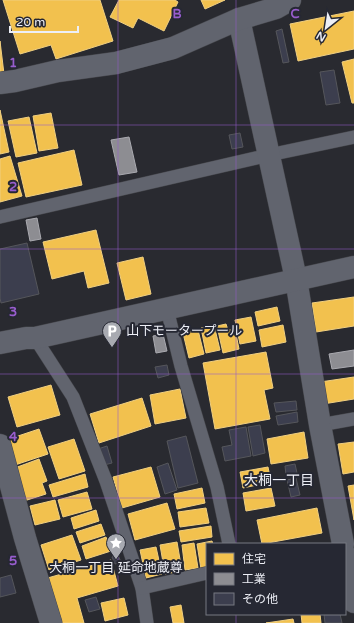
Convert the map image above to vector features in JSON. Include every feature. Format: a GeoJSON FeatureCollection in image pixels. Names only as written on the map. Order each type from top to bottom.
{"type":"FeatureCollection","features":[{"type":"Feature","properties":{"kind":"street"},"geometry":{"type":"LineString","coordinates":[[0,83],[16,81],[58,71],[116,63],[173,48],[240,19],[276,8],[290,0]]}},
{"type":"Feature","properties":{"kind":"street"},"geometry":{"type":"LineString","coordinates":[[240,19],[296,279],[320,425],[343,543]]}},
{"type":"Feature","properties":{"kind":"street"},"geometry":{"type":"LineString","coordinates":[[0,343],[26,338],[35,338],[354,267]]}},
{"type":"Feature","properties":{"kind":"street"},"geometry":{"type":"LineString","coordinates":[[0,445],[25,538],[51,623]]}},
{"type":"Feature","properties":{"kind":"street"},"geometry":{"type":"LineString","coordinates":[[346,559],[353,588]]}},
{"type":"Feature","properties":{"kind":"lane"},"geometry":{"type":"LineString","coordinates":[[0,217],[269,155],[354,138]]}},
{"type":"Feature","properties":{"kind":"lane"},"geometry":{"type":"LineString","coordinates":[[167,308],[180,366],[218,487],[229,543]]}},
{"type":"Feature","properties":{"kind":"lane"},"geometry":{"type":"LineString","coordinates":[[35,338],[73,397],[106,481],[142,588],[146,623]]}},
{"type":"Feature","properties":{"kind":"lane"},"geometry":{"type":"LineString","coordinates":[[320,425],[354,419]]}},
{"type":"Feature","properties":{"kind":"lane"},"geometry":{"type":"LineString","coordinates":[[142,588],[206,573]]}},
{"type":"Feature","properties":{"kind":"building: 住宅"},"geometry":{"type":"Polygon","coordinates":[[[3,0],[100,0],[113,41],[56,59],[51,45],[20,54],[3,0]]]}},
{"type":"Feature","properties":{"kind":"building: 住宅"},"geometry":{"type":"Polygon","coordinates":[[[119,0],[175,0],[178,2],[164,31],[138,18],[133,28],[110,17],[119,0]]]}},
{"type":"Feature","properties":{"kind":"building: 住宅"},"geometry":{"type":"Polygon","coordinates":[[[201,0],[225,0],[205,9],[201,0]]]}},
{"type":"Feature","properties":{"kind":"building: 住宅"},"geometry":{"type":"Polygon","coordinates":[[[354,11],[354,49],[298,61],[290,24],[354,11]]]}},
{"type":"Feature","properties":{"kind":"building: 住宅"},"geometry":{"type":"Polygon","coordinates":[[[0,41],[4,74],[0,75],[0,41]]]}},
{"type":"Feature","properties":{"kind":"building: 住宅"},"geometry":{"type":"Polygon","coordinates":[[[354,59],[354,103],[352,103],[342,62],[354,59]]]}},
{"type":"Feature","properties":{"kind":"building: 住宅"},"geometry":{"type":"Polygon","coordinates":[[[0,110],[9,152],[0,154],[0,110]]]}},
{"type":"Feature","properties":{"kind":"building: 住宅"},"geometry":{"type":"Polygon","coordinates":[[[51,113],[58,148],[39,151],[33,116],[51,113]]]}},
{"type":"Feature","properties":{"kind":"building: 住宅"},"geometry":{"type":"Polygon","coordinates":[[[29,117],[37,153],[16,157],[8,121],[29,117]]]}},
{"type":"Feature","properties":{"kind":"building: 住宅"},"geometry":{"type":"Polygon","coordinates":[[[74,150],[82,185],[26,197],[18,163],[74,150]]]}},
{"type":"Feature","properties":{"kind":"building: 住宅"},"geometry":{"type":"Polygon","coordinates":[[[10,156],[22,196],[0,202],[0,159],[10,156]]]}},
{"type":"Feature","properties":{"kind":"building: 住宅"},"geometry":{"type":"Polygon","coordinates":[[[96,230],[109,283],[88,288],[84,271],[52,279],[43,242],[96,230]]]}},
{"type":"Feature","properties":{"kind":"building: 住宅"},"geometry":{"type":"Polygon","coordinates":[[[143,257],[151,294],[126,300],[117,263],[143,257]]]}},
{"type":"Feature","properties":{"kind":"building: 住宅"},"geometry":{"type":"Polygon","coordinates":[[[354,297],[354,326],[316,332],[312,303],[354,297]]]}},
{"type":"Feature","properties":{"kind":"building: 住宅"},"geometry":{"type":"Polygon","coordinates":[[[277,307],[280,321],[258,326],[255,312],[277,307]]]}},
{"type":"Feature","properties":{"kind":"building: 住宅"},"geometry":{"type":"Polygon","coordinates":[[[251,317],[256,341],[240,344],[235,320],[251,317]]]}},
{"type":"Feature","properties":{"kind":"building: 住宅"},"geometry":{"type":"Polygon","coordinates":[[[226,324],[228,330],[235,329],[239,349],[223,353],[217,326],[226,324]]]}},
{"type":"Feature","properties":{"kind":"building: 住宅"},"geometry":{"type":"Polygon","coordinates":[[[214,325],[220,350],[206,353],[201,328],[214,325]]]}},
{"type":"Feature","properties":{"kind":"building: 住宅"},"geometry":{"type":"Polygon","coordinates":[[[283,325],[286,342],[262,347],[259,330],[283,325]]]}},
{"type":"Feature","properties":{"kind":"building: 住宅"},"geometry":{"type":"Polygon","coordinates":[[[198,330],[204,354],[189,358],[183,333],[198,330]]]}},
{"type":"Feature","properties":{"kind":"building: 住宅"},"geometry":{"type":"Polygon","coordinates":[[[266,352],[273,388],[264,390],[270,419],[215,429],[203,363],[266,352]]]}},
{"type":"Feature","properties":{"kind":"building: 住宅"},"geometry":{"type":"Polygon","coordinates":[[[354,377],[354,399],[323,404],[320,382],[354,377]]]}},
{"type":"Feature","properties":{"kind":"building: 住宅"},"geometry":{"type":"Polygon","coordinates":[[[51,385],[60,415],[17,427],[8,397],[51,385]]]}},
{"type":"Feature","properties":{"kind":"building: 住宅"},"geometry":{"type":"Polygon","coordinates":[[[180,389],[186,418],[155,424],[150,395],[180,389]]]}},
{"type":"Feature","properties":{"kind":"building: 住宅"},"geometry":{"type":"Polygon","coordinates":[[[142,398],[151,426],[99,443],[90,414],[142,398]]]}},
{"type":"Feature","properties":{"kind":"building: 住宅"},"geometry":{"type":"Polygon","coordinates":[[[39,429],[48,454],[15,465],[6,440],[39,429]]]}},
{"type":"Feature","properties":{"kind":"building: 住宅"},"geometry":{"type":"Polygon","coordinates":[[[304,432],[308,458],[271,464],[267,439],[304,432]]]}},
{"type":"Feature","properties":{"kind":"building: 住宅"},"geometry":{"type":"Polygon","coordinates":[[[74,439],[85,471],[59,479],[48,447],[74,439]]]}},
{"type":"Feature","properties":{"kind":"building: 住宅"},"geometry":{"type":"Polygon","coordinates":[[[354,442],[354,472],[343,474],[338,444],[354,442]]]}},
{"type":"Feature","properties":{"kind":"building: 住宅"},"geometry":{"type":"Polygon","coordinates":[[[39,459],[47,481],[42,483],[46,494],[24,501],[12,469],[39,459]]]}},
{"type":"Feature","properties":{"kind":"building: 住宅"},"geometry":{"type":"Polygon","coordinates":[[[151,467],[160,497],[122,508],[113,477],[151,467]]]}},
{"type":"Feature","properties":{"kind":"building: 住宅"},"geometry":{"type":"Polygon","coordinates":[[[268,467],[271,482],[243,488],[240,472],[268,467]]]}},
{"type":"Feature","properties":{"kind":"building: 住宅"},"geometry":{"type":"Polygon","coordinates":[[[85,474],[88,487],[53,497],[49,485],[85,474]]]}},
{"type":"Feature","properties":{"kind":"building: 住宅"},"geometry":{"type":"Polygon","coordinates":[[[354,485],[354,520],[348,486],[354,485]]]}},
{"type":"Feature","properties":{"kind":"building: 住宅"},"geometry":{"type":"Polygon","coordinates":[[[202,488],[205,503],[177,509],[174,494],[202,488]]]}},
{"type":"Feature","properties":{"kind":"building: 住宅"},"geometry":{"type":"Polygon","coordinates":[[[271,488],[275,506],[246,511],[243,493],[271,488]]]}},
{"type":"Feature","properties":{"kind":"building: 住宅"},"geometry":{"type":"Polygon","coordinates":[[[87,492],[92,509],[63,517],[58,500],[87,492]]]}},
{"type":"Feature","properties":{"kind":"building: 住宅"},"geometry":{"type":"Polygon","coordinates":[[[55,500],[60,519],[35,525],[30,506],[55,500]]]}},
{"type":"Feature","properties":{"kind":"building: 住宅"},"geometry":{"type":"Polygon","coordinates":[[[167,503],[175,529],[135,540],[128,514],[167,503]]]}},
{"type":"Feature","properties":{"kind":"building: 住宅"},"geometry":{"type":"Polygon","coordinates":[[[206,508],[209,523],[180,527],[178,512],[206,508]]]}},
{"type":"Feature","properties":{"kind":"building: 住宅"},"geometry":{"type":"Polygon","coordinates":[[[317,508],[322,533],[262,543],[257,520],[317,508]]]}},
{"type":"Feature","properties":{"kind":"building: 住宅"},"geometry":{"type":"Polygon","coordinates":[[[96,510],[99,521],[74,529],[71,518],[96,510]]]}},
{"type":"Feature","properties":{"kind":"building: 住宅"},"geometry":{"type":"Polygon","coordinates":[[[101,524],[105,535],[80,543],[76,532],[101,524]]]}},
{"type":"Feature","properties":{"kind":"building: 住宅"},"geometry":{"type":"Polygon","coordinates":[[[211,526],[212,537],[181,542],[179,531],[211,526]]]}},
{"type":"Feature","properties":{"kind":"building: 住宅"},"geometry":{"type":"Polygon","coordinates":[[[72,535],[81,560],[49,570],[41,545],[72,535]]]}},
{"type":"Feature","properties":{"kind":"building: 住宅"},"geometry":{"type":"Polygon","coordinates":[[[106,537],[111,551],[86,559],[82,546],[106,537]]]}},
{"type":"Feature","properties":{"kind":"building: 住宅"},"geometry":{"type":"Polygon","coordinates":[[[212,541],[213,543],[206,543],[206,568],[201,569],[197,544],[212,541]]]}},
{"type":"Feature","properties":{"kind":"building: 住宅"},"geometry":{"type":"Polygon","coordinates":[[[177,542],[182,571],[165,574],[160,545],[177,542]]]}},
{"type":"Feature","properties":{"kind":"building: 住宅"},"geometry":{"type":"Polygon","coordinates":[[[194,543],[198,568],[185,570],[182,545],[194,543]]]}},
{"type":"Feature","properties":{"kind":"building: 住宅"},"geometry":{"type":"Polygon","coordinates":[[[156,547],[162,574],[146,578],[140,550],[156,547]]]}},
{"type":"Feature","properties":{"kind":"building: 住宅"},"geometry":{"type":"Polygon","coordinates":[[[111,560],[118,586],[77,598],[84,623],[57,623],[44,579],[111,560]]]}},
{"type":"Feature","properties":{"kind":"building: 住宅"},"geometry":{"type":"Polygon","coordinates":[[[124,598],[128,615],[105,621],[101,603],[124,598]]]}},
{"type":"Feature","properties":{"kind":"building: 住宅"},"geometry":{"type":"Polygon","coordinates":[[[181,605],[184,623],[173,623],[170,607],[181,605]]]}},
{"type":"Feature","properties":{"kind":"building: 住宅"},"geometry":{"type":"Polygon","coordinates":[[[301,615],[320,615],[321,623],[302,623],[301,615]]]}},
{"type":"Feature","properties":{"kind":"building: 住宅"},"geometry":{"type":"Polygon","coordinates":[[[293,619],[294,623],[266,623],[293,619]]]}},
{"type":"Feature","properties":{"kind":"building: 工業"},"geometry":{"type":"Polygon","coordinates":[[[129,137],[137,172],[119,175],[111,140],[129,137]]]}},
{"type":"Feature","properties":{"kind":"building: 工業"},"geometry":{"type":"Polygon","coordinates":[[[37,218],[41,239],[30,241],[26,220],[37,218]]]}},
{"type":"Feature","properties":{"kind":"building: 工業"},"geometry":{"type":"Polygon","coordinates":[[[163,334],[167,351],[156,353],[153,336],[163,334]]]}},
{"type":"Feature","properties":{"kind":"building: 工業"},"geometry":{"type":"Polygon","coordinates":[[[354,350],[354,366],[332,369],[329,354],[354,350]]]}},
{"type":"Feature","properties":{"kind":"building: その他"},"geometry":{"type":"Polygon","coordinates":[[[282,29],[289,62],[283,63],[276,31],[282,29]]]}},
{"type":"Feature","properties":{"kind":"building: その他"},"geometry":{"type":"Polygon","coordinates":[[[334,70],[340,103],[326,105],[320,72],[334,70]]]}},
{"type":"Feature","properties":{"kind":"building: その他"},"geometry":{"type":"Polygon","coordinates":[[[240,133],[243,147],[232,149],[229,135],[240,133]]]}},
{"type":"Feature","properties":{"kind":"building: その他"},"geometry":{"type":"Polygon","coordinates":[[[27,243],[39,294],[1,303],[0,249],[27,243]]]}},
{"type":"Feature","properties":{"kind":"building: その他"},"geometry":{"type":"Polygon","coordinates":[[[167,365],[169,375],[158,378],[155,367],[167,365]]]}},
{"type":"Feature","properties":{"kind":"building: その他"},"geometry":{"type":"Polygon","coordinates":[[[296,401],[297,410],[276,412],[274,403],[296,401]]]}},
{"type":"Feature","properties":{"kind":"building: その他"},"geometry":{"type":"Polygon","coordinates":[[[297,412],[298,422],[278,425],[276,416],[297,412]]]}},
{"type":"Feature","properties":{"kind":"building: その他"},"geometry":{"type":"Polygon","coordinates":[[[260,425],[265,453],[253,456],[248,427],[260,425]]]}},
{"type":"Feature","properties":{"kind":"building: その他"},"geometry":{"type":"Polygon","coordinates":[[[246,427],[251,456],[225,461],[222,447],[232,445],[229,430],[246,427]]]}},
{"type":"Feature","properties":{"kind":"building: その他"},"geometry":{"type":"Polygon","coordinates":[[[186,436],[198,483],[178,488],[167,441],[186,436]]]}},
{"type":"Feature","properties":{"kind":"building: その他"},"geometry":{"type":"Polygon","coordinates":[[[107,446],[112,463],[104,465],[98,449],[107,446]]]}},
{"type":"Feature","properties":{"kind":"building: その他"},"geometry":{"type":"Polygon","coordinates":[[[168,463],[177,490],[165,494],[157,467],[168,463]]]}},
{"type":"Feature","properties":{"kind":"building: その他"},"geometry":{"type":"Polygon","coordinates":[[[295,464],[297,473],[286,475],[285,466],[295,464]]]}},
{"type":"Feature","properties":{"kind":"building: その他"},"geometry":{"type":"Polygon","coordinates":[[[296,478],[300,495],[291,497],[287,480],[296,478]]]}},
{"type":"Feature","properties":{"kind":"building: その他"},"geometry":{"type":"Polygon","coordinates":[[[118,555],[121,562],[115,564],[112,557],[118,555]]]}},
{"type":"Feature","properties":{"kind":"building: その他"},"geometry":{"type":"Polygon","coordinates":[[[11,575],[16,593],[0,597],[0,578],[11,575]]]}},
{"type":"Feature","properties":{"kind":"building: その他"},"geometry":{"type":"Polygon","coordinates":[[[96,597],[100,609],[89,612],[85,600],[96,597]]]}},
{"type":"Feature","properties":{"kind":"building: その他"},"geometry":{"type":"Polygon","coordinates":[[[324,615],[340,615],[342,623],[325,623],[324,615]]]}},
{"type":"Feature","properties":{"kind":"place","name":"山下モータープール"},"geometry":{"type":"Point","coordinates":[112,348]}},
{"type":"Feature","properties":{"kind":"place","name":"大桐一丁目 延命地蔵尊"},"geometry":{"type":"Point","coordinates":[116,560]}},
{"type":"Feature","properties":{"kind":"district","name":"大桐一丁目"},"geometry":{"type":"Point","coordinates":[279,480]}}]}
